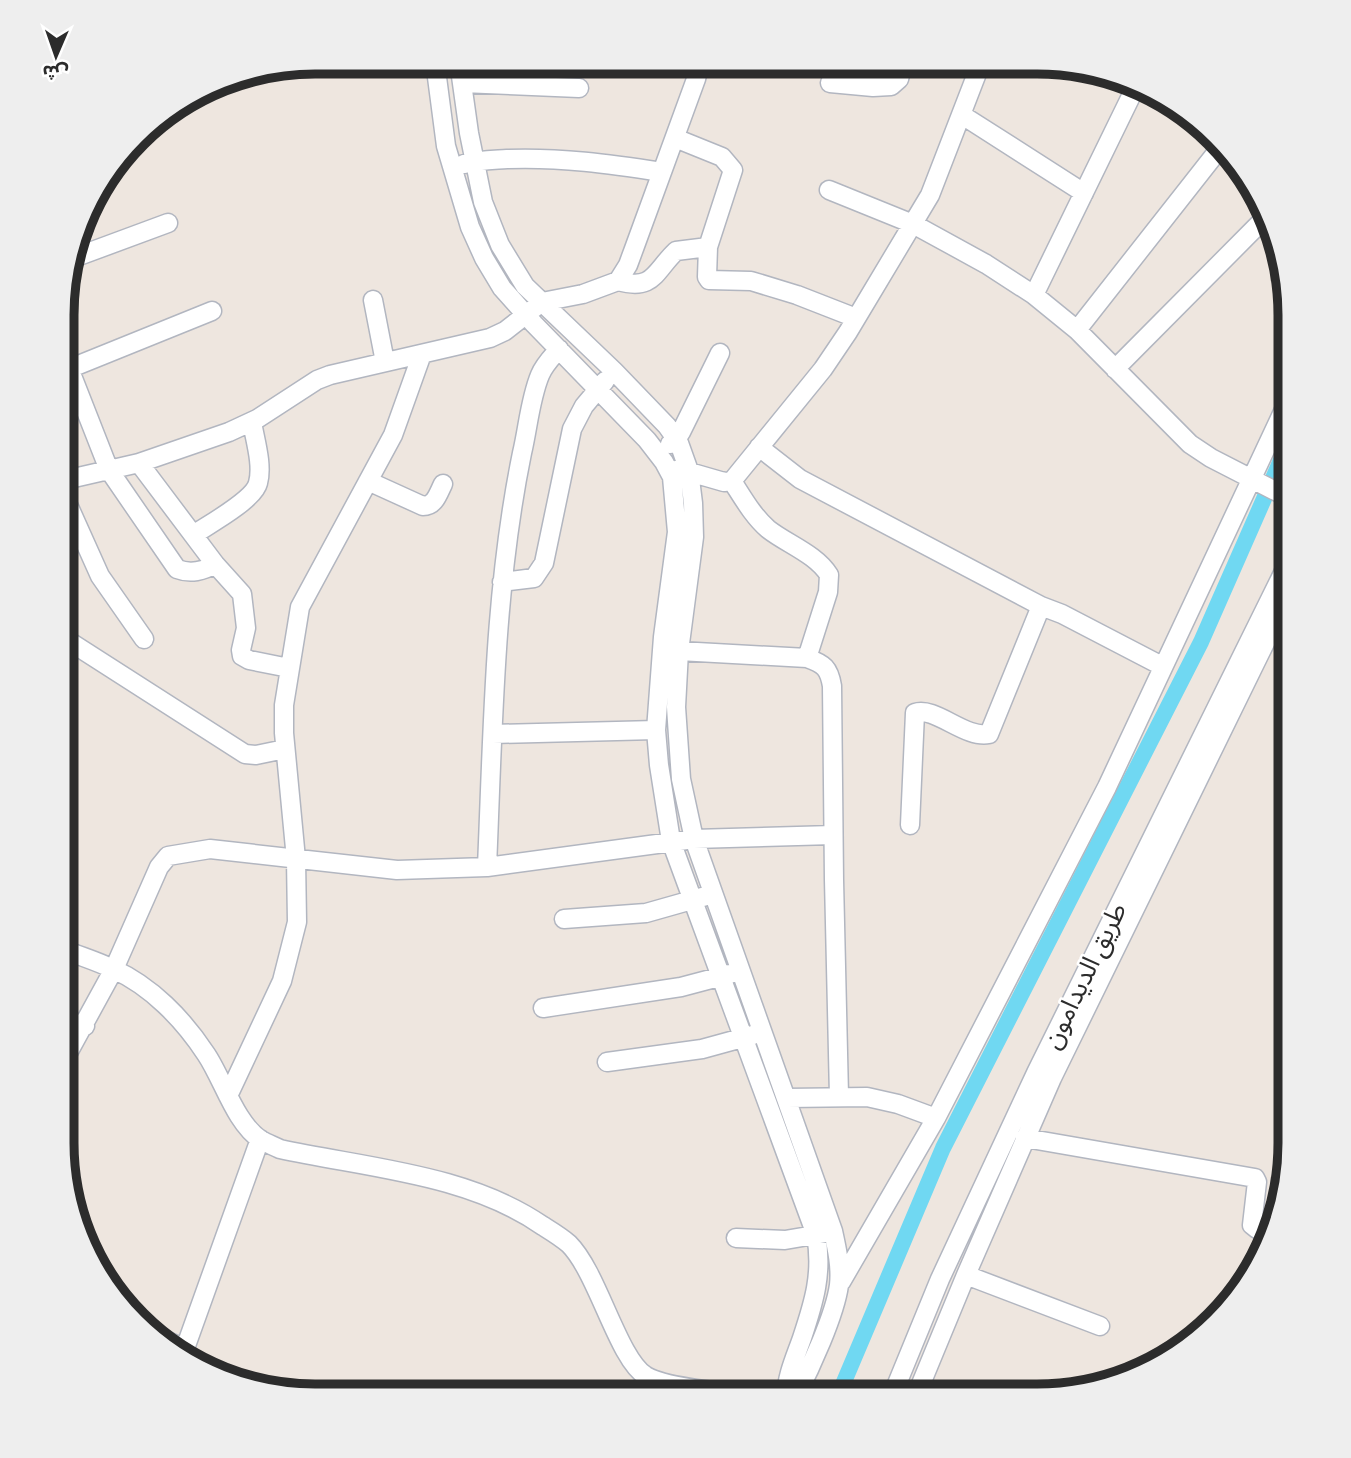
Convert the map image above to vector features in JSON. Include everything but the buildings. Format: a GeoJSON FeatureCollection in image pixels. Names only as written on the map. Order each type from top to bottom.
{"type":"FeatureCollection","features":[{"type":"Feature","properties":{"kind":"street"},"geometry":{"type":"LineString","coordinates":[[437,74],[446,146],[470,228],[484,258],[502,288],[662,459],[673,487],[677,532],[663,637],[656,730],[671,841],[743,1039],[825,1233],[839,1259],[839,1286]]}},
{"type":"Feature","properties":{"kind":"street"},"geometry":{"type":"LineString","coordinates":[[461,74],[483,202],[500,245],[525,286],[651,409],[676,440],[689,471],[694,503],[694,537],[679,651],[676,706],[681,779],[694,839],[787,1098],[825,1233],[820,1274],[787,1384]]}},
{"type":"Feature","properties":{"kind":"street"},"geometry":{"type":"LineString","coordinates":[[74,478],[139,463],[217,437],[252,422],[323,378],[490,338],[505,331],[542,302],[583,294],[618,281],[628,265],[696,74]]}},
{"type":"Feature","properties":{"kind":"street"},"geometry":{"type":"LineString","coordinates":[[830,83],[891,86],[900,74]]}},
{"type":"Feature","properties":{"kind":"street"},"geometry":{"type":"LineString","coordinates":[[662,459],[723,482],[732,481],[812,384],[856,318],[937,181],[977,74]]}},
{"type":"Feature","properties":{"kind":"street"},"geometry":{"type":"LineString","coordinates":[[462,83],[579,88]]}},
{"type":"Feature","properties":{"kind":"street"},"geometry":{"type":"LineString","coordinates":[[1034,295],[1132,94]]}},
{"type":"Feature","properties":{"kind":"street"},"geometry":{"type":"LineString","coordinates":[[962,115],[1084,193]]}},
{"type":"Feature","properties":{"kind":"street"},"geometry":{"type":"LineString","coordinates":[[675,138],[722,157],[733,170],[708,247],[709,280],[751,281],[856,318]]}},
{"type":"Feature","properties":{"kind":"street"},"geometry":{"type":"LineString","coordinates":[[1077,330],[1216,153]]}},
{"type":"Feature","properties":{"kind":"street"},"geometry":{"type":"LineString","coordinates":[[453,168],[475,161],[539,158],[577,160],[662,172]]}},
{"type":"Feature","properties":{"kind":"street"},"geometry":{"type":"LineString","coordinates":[[829,190],[912,224],[986,264],[1034,295],[1077,330],[1190,443],[1277,492]]}},
{"type":"Feature","properties":{"kind":"street"},"geometry":{"type":"LineString","coordinates":[[81,255],[168,223]]}},
{"type":"Feature","properties":{"kind":"street"},"geometry":{"type":"LineString","coordinates":[[1115,369],[1259,224]]}},
{"type":"Feature","properties":{"kind":"street"},"geometry":{"type":"LineString","coordinates":[[618,281],[630,285],[642,284],[655,277],[676,251],[708,247]]}},
{"type":"Feature","properties":{"kind":"street"},"geometry":{"type":"LineString","coordinates":[[373,300],[385,362]]}},
{"type":"Feature","properties":{"kind":"street"},"geometry":{"type":"LineString","coordinates":[[74,366],[212,311]]}},
{"type":"Feature","properties":{"kind":"street"},"geometry":{"type":"LineString","coordinates":[[487,867],[502,582],[513,496],[540,375],[559,349]]}},
{"type":"Feature","properties":{"kind":"street"},"geometry":{"type":"LineString","coordinates":[[662,459],[676,440],[720,353]]}},
{"type":"Feature","properties":{"kind":"street"},"geometry":{"type":"LineString","coordinates":[[229,1096],[282,981],[297,922],[296,859],[285,749],[284,705],[297,620],[305,594],[396,428],[422,354]]}},
{"type":"Feature","properties":{"kind":"street"},"geometry":{"type":"LineString","coordinates":[[502,582],[534,578],[544,563],[572,429],[584,406],[614,371]]}},
{"type":"Feature","properties":{"kind":"street"},"geometry":{"type":"LineString","coordinates":[[74,386],[109,470],[177,569],[192,572],[215,564]]}},
{"type":"Feature","properties":{"kind":"street"},"geometry":{"type":"LineString","coordinates":[[193,535],[247,498],[258,486],[259,470],[252,422]]}},
{"type":"Feature","properties":{"kind":"street"},"geometry":{"type":"LineString","coordinates":[[802,1384],[839,1286],[936,1118],[1107,788],[1162,666],[1257,483],[1277,431]]}},
{"type":"Feature","properties":{"kind":"street"},"geometry":{"type":"LineString","coordinates":[[759,447],[800,479],[1041,606],[1062,614],[1162,666]]}},
{"type":"Feature","properties":{"kind":"street"},"geometry":{"type":"LineString","coordinates":[[139,463],[215,564],[242,594],[246,628],[240,650],[242,656],[249,660],[289,668]]}},
{"type":"Feature","properties":{"kind":"street"},"geometry":{"type":"LineString","coordinates":[[368,481],[423,506],[435,501],[443,484]]}},
{"type":"Feature","properties":{"kind":"street"},"geometry":{"type":"LineString","coordinates":[[732,481],[765,526],[802,551],[829,575],[828,592],[807,658]]}},
{"type":"Feature","properties":{"kind":"street"},"geometry":{"type":"LineString","coordinates":[[74,518],[100,576],[144,639]]}},
{"type":"Feature","properties":{"kind":"street","name":"طريق الديدامون"},"geometry":{"type":"LineString","coordinates":[[921,1384],[1025,1138],[1044,1076],[1277,586]]}},
{"type":"Feature","properties":{"kind":"street"},"geometry":{"type":"LineString","coordinates":[[910,825],[915,713],[924,712],[975,734],[989,734],[1041,606]]}},
{"type":"Feature","properties":{"kind":"street","name":"طريق الديدامون"},"geometry":{"type":"LineString","coordinates":[[897,1384],[940,1279],[1277,618]]}},
{"type":"Feature","properties":{"kind":"street"},"geometry":{"type":"LineString","coordinates":[[74,644],[245,754],[256,755],[285,749]]}},
{"type":"Feature","properties":{"kind":"street"},"geometry":{"type":"LineString","coordinates":[[679,651],[807,658],[823,664],[830,671],[839,1096]]}},
{"type":"Feature","properties":{"kind":"street"},"geometry":{"type":"LineString","coordinates":[[493,734],[656,730]]}},
{"type":"Feature","properties":{"kind":"street"},"geometry":{"type":"LineString","coordinates":[[74,1044],[114,969],[159,867],[168,856],[210,849],[397,870],[487,867],[694,839],[833,835]]}},
{"type":"Feature","properties":{"kind":"street"},"geometry":{"type":"LineString","coordinates":[[564,919],[635,915],[712,894]]}},
{"type":"Feature","properties":{"kind":"street"},"geometry":{"type":"LineString","coordinates":[[74,953],[114,969],[164,1003],[206,1054],[229,1096],[250,1129],[260,1139],[280,1149],[473,1190],[510,1206],[569,1245],[598,1292],[627,1352],[640,1371],[649,1377],[675,1384]]}},
{"type":"Feature","properties":{"kind":"street"},"geometry":{"type":"LineString","coordinates":[[543,1008],[665,990],[740,970]]}},
{"type":"Feature","properties":{"kind":"street"},"geometry":{"type":"LineString","coordinates":[[74,1023],[85,1026]]}},
{"type":"Feature","properties":{"kind":"street"},"geometry":{"type":"LineString","coordinates":[[607,1062],[702,1049],[762,1032]]}},
{"type":"Feature","properties":{"kind":"street"},"geometry":{"type":"LineString","coordinates":[[787,1098],[839,1096],[882,1100],[936,1118]]}},
{"type":"Feature","properties":{"kind":"street"},"geometry":{"type":"LineString","coordinates":[[1025,1138],[1255,1178],[1257,1182],[1252,1224],[1262,1229]]}},
{"type":"Feature","properties":{"kind":"street"},"geometry":{"type":"LineString","coordinates":[[185,1346],[260,1139]]}},
{"type":"Feature","properties":{"kind":"street"},"geometry":{"type":"LineString","coordinates":[[736,1238],[785,1240],[825,1233]]}},
{"type":"Feature","properties":{"kind":"street"},"geometry":{"type":"LineString","coordinates":[[966,1275],[1100,1326]]}},
{"type":"Feature","properties":{"kind":"waterway"},"geometry":{"type":"LineString","coordinates":[[843,1384],[943,1148],[1201,642],[1277,469]]}}]}
